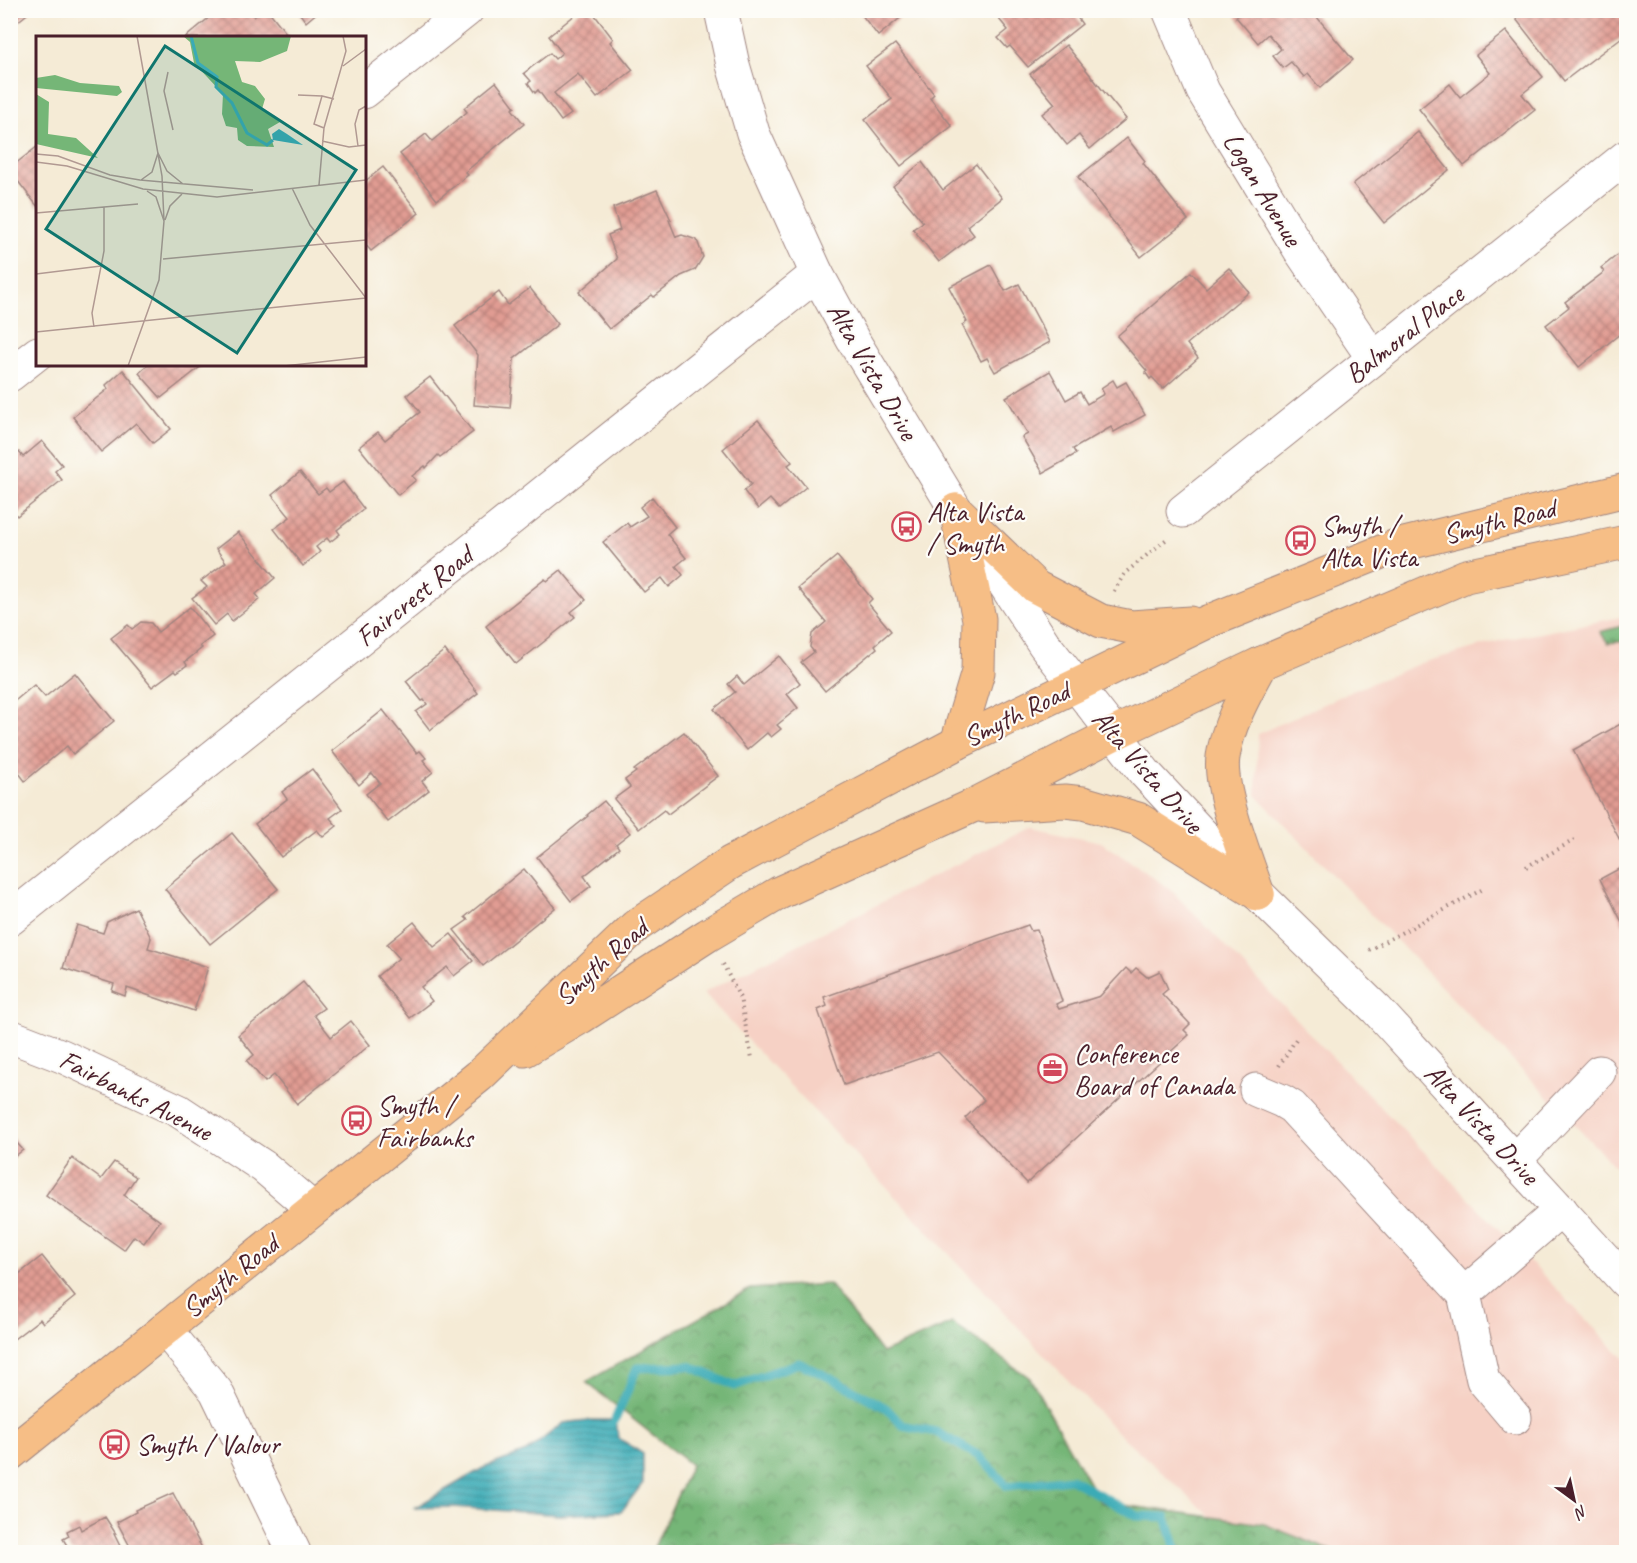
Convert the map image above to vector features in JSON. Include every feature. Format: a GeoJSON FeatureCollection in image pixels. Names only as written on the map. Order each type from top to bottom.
{"type":"FeatureCollection","features":[{"type":"Feature","properties":{"kind":"main road","name":"Smyth Road"},"geometry":{"type":"LineString","coordinates":[[10,1454],[479,1076],[636,926],[730,863],[957,743],[1207,622],[1396,546],[1626,490]]}},
{"type":"Feature","properties":{"kind":"main road"},"geometry":{"type":"LineString","coordinates":[[956,510],[1036,587],[1101,621],[1131,627],[1207,622]]}},
{"type":"Feature","properties":{"kind":"main road"},"geometry":{"type":"LineString","coordinates":[[956,510],[979,619],[978,672],[957,743]]}},
{"type":"Feature","properties":{"kind":"main road","name":"Smyth Road"},"geometry":{"type":"LineString","coordinates":[[479,1076],[581,1017],[708,935],[779,893],[970,807],[1113,734],[1262,663],[1466,576],[1626,542]]}},
{"type":"Feature","properties":{"kind":"main road"},"geometry":{"type":"LineString","coordinates":[[1258,894],[1225,790],[1223,758],[1237,709],[1262,663]]}},
{"type":"Feature","properties":{"kind":"main road"},"geometry":{"type":"LineString","coordinates":[[970,807],[1065,801],[1083,803],[1138,819],[1258,894]]}},
{"type":"Feature","properties":{"kind":"street"},"geometry":{"type":"LineString","coordinates":[[366,90],[466,10]]}},
{"type":"Feature","properties":{"kind":"street","name":"Alta Vista Drive"},"geometry":{"type":"LineString","coordinates":[[721,10],[733,65],[753,133],[817,274],[853,340],[956,510],[1044,644],[1145,773],[1258,894],[1377,1010],[1626,1281]]}},
{"type":"Feature","properties":{"kind":"street","name":"Logan Avenue"},"geometry":{"type":"LineString","coordinates":[[1169,10],[1203,91],[1301,252],[1372,358]]}},
{"type":"Feature","properties":{"kind":"street","name":"Balmoral Place"},"geometry":{"type":"LineString","coordinates":[[1183,511],[1626,157]]}},
{"type":"Feature","properties":{"kind":"street","name":"Faircrest Road"},"geometry":{"type":"LineString","coordinates":[[10,919],[817,274]]}},
{"type":"Feature","properties":{"kind":"street"},"geometry":{"type":"LineString","coordinates":[[10,375],[36,355]]}},
{"type":"Feature","properties":{"kind":"street","name":"Fairbanks Avenue"},"geometry":{"type":"LineString","coordinates":[[10,1036],[62,1056],[178,1111],[264,1167],[313,1209]]}},
{"type":"Feature","properties":{"kind":"street"},"geometry":{"type":"LineString","coordinates":[[1515,1160],[1599,1072]]}},
{"type":"Feature","properties":{"kind":"street"},"geometry":{"type":"LineString","coordinates":[[1256,1090],[1292,1107],[1464,1294],[1483,1380],[1515,1418]]}},
{"type":"Feature","properties":{"kind":"street"},"geometry":{"type":"LineString","coordinates":[[1464,1294],[1561,1210]]}},
{"type":"Feature","properties":{"kind":"street"},"geometry":{"type":"LineString","coordinates":[[165,1329],[216,1391],[294,1552]]}},
{"type":"Feature","properties":{"kind":"path"},"geometry":{"type":"LineString","coordinates":[[1111,596],[1125,573],[1171,535],[1183,511]]}},
{"type":"Feature","properties":{"kind":"path"},"geometry":{"type":"LineString","coordinates":[[1526,867],[1578,838]]}},
{"type":"Feature","properties":{"kind":"path"},"geometry":{"type":"LineString","coordinates":[[1369,950],[1485,888]]}},
{"type":"Feature","properties":{"kind":"path"},"geometry":{"type":"LineString","coordinates":[[722,962],[740,998],[752,1059]]}},
{"type":"Feature","properties":{"kind":"shaded area"},"geometry":{"type":"Polygon","coordinates":[[[1626,616],[1626,1178],[1256,795],[1258,734],[1345,694],[1421,663],[1499,641],[1626,616]]]}},
{"type":"Feature","properties":{"kind":"shaded area"},"geometry":{"type":"Polygon","coordinates":[[[1030,827],[1101,842],[1170,889],[1626,1361],[1626,1552],[1250,1552],[1115,1430],[703,993],[1030,827]]]}},
{"type":"Feature","properties":{"kind":"green space"},"geometry":{"type":"Polygon","coordinates":[[[1626,625],[1626,641],[1608,643],[1600,632],[1626,625]]]}},
{"type":"Feature","properties":{"kind":"green space"},"geometry":{"type":"Polygon","coordinates":[[[829,1284],[882,1353],[952,1323],[1030,1378],[1100,1502],[1264,1524],[1335,1552],[652,1552],[691,1465],[586,1382],[750,1289],[829,1284]]]}},
{"type":"Feature","properties":{"kind":"water"},"geometry":{"type":"Polygon","coordinates":[[[615,1420],[619,1438],[643,1454],[643,1483],[621,1512],[560,1515],[454,1507],[414,1508],[483,1468],[526,1452],[563,1423],[615,1420]]]}},
{"type":"Feature","properties":{"kind":"building"},"geometry":{"type":"Polygon","coordinates":[[[10,10],[32,10],[10,28],[10,10]]]}},
{"type":"Feature","properties":{"kind":"building"},"geometry":{"type":"Polygon","coordinates":[[[218,10],[249,10],[254,17],[262,10],[268,10],[288,36],[187,36],[218,10]]]}},
{"type":"Feature","properties":{"kind":"building"},"geometry":{"type":"Polygon","coordinates":[[[297,10],[320,10],[306,22],[297,10]]]}},
{"type":"Feature","properties":{"kind":"building"},"geometry":{"type":"Polygon","coordinates":[[[581,10],[591,10],[613,39],[610,42],[633,70],[597,98],[578,74],[554,93],[571,114],[561,121],[538,90],[535,93],[528,83],[531,81],[524,73],[550,53],[555,59],[562,53],[549,36],[581,10]]]}},
{"type":"Feature","properties":{"kind":"building"},"geometry":{"type":"Polygon","coordinates":[[[858,10],[910,10],[878,36],[858,10]]]}},
{"type":"Feature","properties":{"kind":"building"},"geometry":{"type":"Polygon","coordinates":[[[1002,10],[1072,10],[1082,24],[1028,67],[1010,46],[1007,48],[998,38],[1008,30],[999,19],[1005,14],[1002,10]]]}},
{"type":"Feature","properties":{"kind":"building"},"geometry":{"type":"Polygon","coordinates":[[[1243,10],[1311,10],[1353,60],[1320,88],[1308,74],[1304,77],[1291,62],[1283,68],[1273,56],[1281,49],[1268,34],[1258,43],[1236,17],[1243,10]]]}},
{"type":"Feature","properties":{"kind":"building"},"geometry":{"type":"Polygon","coordinates":[[[1528,10],[1621,10],[1626,18],[1626,34],[1564,81],[1516,19],[1528,10]]]}},
{"type":"Feature","properties":{"kind":"building"},"geometry":{"type":"Polygon","coordinates":[[[1506,31],[1543,77],[1522,94],[1535,110],[1464,166],[1419,109],[1450,84],[1460,97],[1490,73],[1476,55],[1506,31]]]}},
{"type":"Feature","properties":{"kind":"building"},"geometry":{"type":"Polygon","coordinates":[[[895,44],[934,94],[930,98],[952,126],[901,166],[865,120],[892,99],[866,66],[895,44]]]}},
{"type":"Feature","properties":{"kind":"building"},"geometry":{"type":"Polygon","coordinates":[[[1066,45],[1126,119],[1090,149],[1079,135],[1067,145],[1042,114],[1055,104],[1030,74],[1066,45]]]}},
{"type":"Feature","properties":{"kind":"building"},"geometry":{"type":"Polygon","coordinates":[[[496,82],[515,107],[512,109],[524,124],[465,172],[468,175],[437,200],[400,154],[426,134],[432,141],[467,112],[464,108],[496,82]]]}},
{"type":"Feature","properties":{"kind":"building"},"geometry":{"type":"Polygon","coordinates":[[[1418,132],[1449,170],[1384,223],[1353,184],[1418,132]]]}},
{"type":"Feature","properties":{"kind":"building"},"geometry":{"type":"Polygon","coordinates":[[[1127,138],[1145,161],[1143,163],[1188,220],[1141,257],[1078,177],[1127,138]]]}},
{"type":"Feature","properties":{"kind":"building"},"geometry":{"type":"Polygon","coordinates":[[[36,148],[36,204],[10,171],[10,168],[36,148]]]}},
{"type":"Feature","properties":{"kind":"building"},"geometry":{"type":"Polygon","coordinates":[[[922,162],[943,190],[976,164],[1002,198],[967,226],[974,235],[939,262],[913,229],[923,222],[893,186],[922,162]]]}},
{"type":"Feature","properties":{"kind":"building"},"geometry":{"type":"Polygon","coordinates":[[[383,167],[419,213],[371,251],[366,245],[366,180],[383,167]]]}},
{"type":"Feature","properties":{"kind":"building"},"geometry":{"type":"Polygon","coordinates":[[[657,190],[676,237],[682,235],[697,240],[703,257],[695,270],[681,276],[654,297],[652,295],[609,329],[579,292],[617,259],[608,235],[620,230],[613,208],[657,190]]]}},
{"type":"Feature","properties":{"kind":"building"},"geometry":{"type":"Polygon","coordinates":[[[1620,253],[1626,262],[1626,329],[1579,367],[1546,325],[1569,307],[1565,302],[1604,272],[1601,268],[1620,253]]]}},
{"type":"Feature","properties":{"kind":"building"},"geometry":{"type":"Polygon","coordinates":[[[991,265],[1005,291],[1019,284],[1050,342],[995,372],[987,358],[981,361],[962,325],[967,322],[949,287],[991,265]]]}},
{"type":"Feature","properties":{"kind":"building"},"geometry":{"type":"Polygon","coordinates":[[[1229,268],[1249,292],[1187,344],[1198,358],[1163,389],[1152,377],[1150,379],[1145,372],[1147,371],[1117,336],[1191,272],[1206,288],[1229,268]]]}},
{"type":"Feature","properties":{"kind":"building"},"geometry":{"type":"Polygon","coordinates":[[[530,288],[558,324],[514,359],[510,408],[474,405],[478,355],[455,326],[499,292],[508,305],[530,288]]]}},
{"type":"Feature","properties":{"kind":"building"},"geometry":{"type":"Polygon","coordinates":[[[147,366],[201,366],[161,398],[139,373],[147,366]]]}},
{"type":"Feature","properties":{"kind":"building"},"geometry":{"type":"Polygon","coordinates":[[[123,370],[171,429],[153,443],[136,423],[101,452],[73,417],[108,389],[106,385],[123,370]]]}},
{"type":"Feature","properties":{"kind":"building"},"geometry":{"type":"Polygon","coordinates":[[[1050,371],[1066,400],[1080,392],[1087,404],[1104,394],[1101,388],[1113,380],[1117,387],[1126,382],[1145,415],[1114,432],[1111,427],[1073,449],[1076,454],[1043,473],[1022,437],[1028,434],[1006,397],[1050,371]]]}},
{"type":"Feature","properties":{"kind":"building"},"geometry":{"type":"Polygon","coordinates":[[[430,377],[473,432],[440,457],[438,455],[426,468],[425,466],[412,476],[416,480],[398,495],[359,447],[378,432],[385,440],[420,412],[407,395],[430,377]]]}},
{"type":"Feature","properties":{"kind":"building"},"geometry":{"type":"Polygon","coordinates":[[[758,420],[792,462],[788,465],[806,487],[779,509],[770,499],[758,509],[744,491],[751,484],[723,449],[758,420]]]}},
{"type":"Feature","properties":{"kind":"building"},"geometry":{"type":"Polygon","coordinates":[[[42,441],[62,465],[55,471],[62,480],[17,516],[10,508],[10,459],[19,452],[23,457],[42,441]]]}},
{"type":"Feature","properties":{"kind":"building"},"geometry":{"type":"Polygon","coordinates":[[[300,472],[318,494],[326,488],[329,492],[343,482],[364,509],[337,530],[340,534],[330,542],[327,538],[316,547],[320,552],[303,566],[274,529],[290,517],[272,495],[300,472]]]}},
{"type":"Feature","properties":{"kind":"building"},"geometry":{"type":"Polygon","coordinates":[[[652,497],[675,527],[667,534],[686,558],[676,566],[683,575],[669,587],[662,578],[644,592],[603,542],[627,523],[630,527],[647,516],[640,507],[652,497]]]}},
{"type":"Feature","properties":{"kind":"building"},"geometry":{"type":"Polygon","coordinates":[[[238,532],[275,578],[256,594],[260,599],[232,621],[227,614],[214,625],[192,598],[207,587],[201,581],[226,562],[216,549],[238,532]]]}},
{"type":"Feature","properties":{"kind":"building"},"geometry":{"type":"Polygon","coordinates":[[[837,556],[872,599],[868,603],[891,631],[875,645],[877,648],[825,691],[801,662],[814,652],[810,647],[812,634],[826,622],[798,588],[837,556]]]}},
{"type":"Feature","properties":{"kind":"building"},"geometry":{"type":"Polygon","coordinates":[[[561,570],[586,600],[571,612],[575,617],[516,664],[486,626],[545,579],[547,581],[561,570]]]}},
{"type":"Feature","properties":{"kind":"building"},"geometry":{"type":"Polygon","coordinates":[[[190,607],[213,636],[185,662],[187,665],[177,672],[175,670],[152,687],[111,638],[128,625],[132,629],[141,622],[151,623],[158,632],[190,607]]]}},
{"type":"Feature","properties":{"kind":"building"},"geometry":{"type":"Polygon","coordinates":[[[445,650],[478,693],[430,730],[416,712],[427,704],[406,681],[445,650]]]}},
{"type":"Feature","properties":{"kind":"building"},"geometry":{"type":"Polygon","coordinates":[[[779,656],[800,683],[787,694],[798,708],[777,725],[781,729],[771,737],[767,733],[747,750],[714,709],[735,692],[728,684],[737,676],[744,685],[779,656]]]}},
{"type":"Feature","properties":{"kind":"building"},"geometry":{"type":"Polygon","coordinates":[[[75,673],[114,721],[73,754],[67,746],[25,781],[19,773],[10,781],[10,725],[14,722],[10,718],[10,705],[34,685],[45,697],[75,673]]]}},
{"type":"Feature","properties":{"kind":"building"},"geometry":{"type":"Polygon","coordinates":[[[383,710],[417,753],[420,751],[426,758],[423,760],[433,772],[422,781],[429,790],[388,822],[366,794],[380,783],[372,773],[359,785],[332,751],[383,710]]]}},
{"type":"Feature","properties":{"kind":"building"},"geometry":{"type":"Polygon","coordinates":[[[1626,721],[1626,852],[1573,750],[1626,721]]]}},
{"type":"Feature","properties":{"kind":"building"},"geometry":{"type":"Polygon","coordinates":[[[684,732],[718,776],[668,814],[664,810],[639,829],[614,799],[630,787],[625,780],[636,772],[634,770],[684,732]]]}},
{"type":"Feature","properties":{"kind":"building"},"geometry":{"type":"Polygon","coordinates":[[[312,769],[342,809],[330,818],[337,826],[323,837],[317,830],[281,857],[255,824],[287,799],[282,792],[312,769]]]}},
{"type":"Feature","properties":{"kind":"building"},"geometry":{"type":"Polygon","coordinates":[[[604,801],[630,833],[616,844],[619,848],[584,876],[591,886],[571,901],[537,857],[604,801]]]}},
{"type":"Feature","properties":{"kind":"building"},"geometry":{"type":"Polygon","coordinates":[[[232,833],[278,889],[210,944],[165,889],[232,833]]]}},
{"type":"Feature","properties":{"kind":"building"},"geometry":{"type":"Polygon","coordinates":[[[1626,865],[1626,930],[1600,879],[1626,865]]]}},
{"type":"Feature","properties":{"kind":"building"},"geometry":{"type":"Polygon","coordinates":[[[524,869],[555,908],[483,966],[454,930],[468,920],[465,917],[524,869]]]}},
{"type":"Feature","properties":{"kind":"building"},"geometry":{"type":"Polygon","coordinates":[[[136,908],[151,938],[148,948],[208,967],[194,1011],[127,988],[125,996],[112,991],[114,984],[63,968],[77,925],[103,933],[107,922],[136,908]]]}},
{"type":"Feature","properties":{"kind":"building"},"geometry":{"type":"Polygon","coordinates":[[[414,922],[434,947],[451,934],[473,961],[454,976],[447,967],[421,987],[432,1001],[410,1018],[377,976],[399,958],[387,944],[414,922]]]}},
{"type":"Feature","properties":{"kind":"building","name":"Conference Board of Canada"},"geometry":{"type":"Polygon","coordinates":[[[1028,925],[1031,931],[1037,930],[1062,1001],[1056,1004],[1059,1009],[1100,996],[1126,968],[1131,973],[1136,968],[1147,977],[1160,971],[1168,989],[1162,994],[1190,1024],[1184,1030],[1189,1035],[1027,1183],[965,1118],[984,1100],[938,1052],[844,1085],[818,1010],[827,1006],[824,997],[1028,925]]]}},
{"type":"Feature","properties":{"kind":"building"},"geometry":{"type":"Polygon","coordinates":[[[303,982],[324,1008],[314,1015],[331,1037],[351,1021],[370,1045],[297,1104],[274,1075],[265,1082],[247,1061],[254,1055],[238,1035],[303,982]]]}},
{"type":"Feature","properties":{"kind":"building"},"geometry":{"type":"Polygon","coordinates":[[[10,1135],[23,1150],[10,1160],[10,1135]]]}},
{"type":"Feature","properties":{"kind":"building"},"geometry":{"type":"Polygon","coordinates":[[[72,1158],[101,1179],[114,1162],[136,1177],[124,1195],[160,1221],[144,1243],[134,1236],[124,1250],[46,1195],[72,1158]]]}},
{"type":"Feature","properties":{"kind":"building"},"geometry":{"type":"Polygon","coordinates":[[[42,1256],[75,1297],[43,1323],[40,1319],[10,1342],[10,1281],[42,1256]]]}},
{"type":"Feature","properties":{"kind":"building"},"geometry":{"type":"Polygon","coordinates":[[[173,1493],[204,1552],[133,1552],[117,1522],[136,1512],[135,1510],[173,1493]]]}},
{"type":"Feature","properties":{"kind":"building"},"geometry":{"type":"Polygon","coordinates":[[[105,1517],[116,1534],[114,1534],[123,1552],[71,1552],[63,1539],[69,1536],[67,1531],[79,1525],[81,1530],[105,1517]]]}},
{"type":"Feature","properties":{"kind":"waterway"},"geometry":{"type":"LineString","coordinates":[[615,1420],[637,1368],[690,1366],[734,1386],[799,1363],[886,1408],[902,1425],[936,1432],[979,1456],[1007,1486],[1071,1479],[1137,1516],[1166,1517],[1177,1552]]}},
{"type":"Feature","properties":{"kind":"place","name":"Alta Vista / Smyth"},"geometry":{"type":"Point","coordinates":[906,527]}},
{"type":"Feature","properties":{"kind":"place","name":"Smyth / Alta Vista"},"geometry":{"type":"Point","coordinates":[1300,541]}},
{"type":"Feature","properties":{"kind":"place","name":"Conference Board of Canada"},"geometry":{"type":"Point","coordinates":[1053,1069]}},
{"type":"Feature","properties":{"kind":"place","name":"Smyth / Fairbanks"},"geometry":{"type":"Point","coordinates":[356,1121]}},
{"type":"Feature","properties":{"kind":"place","name":"Smyth / Valour"},"geometry":{"type":"Point","coordinates":[115,1444]}}]}
